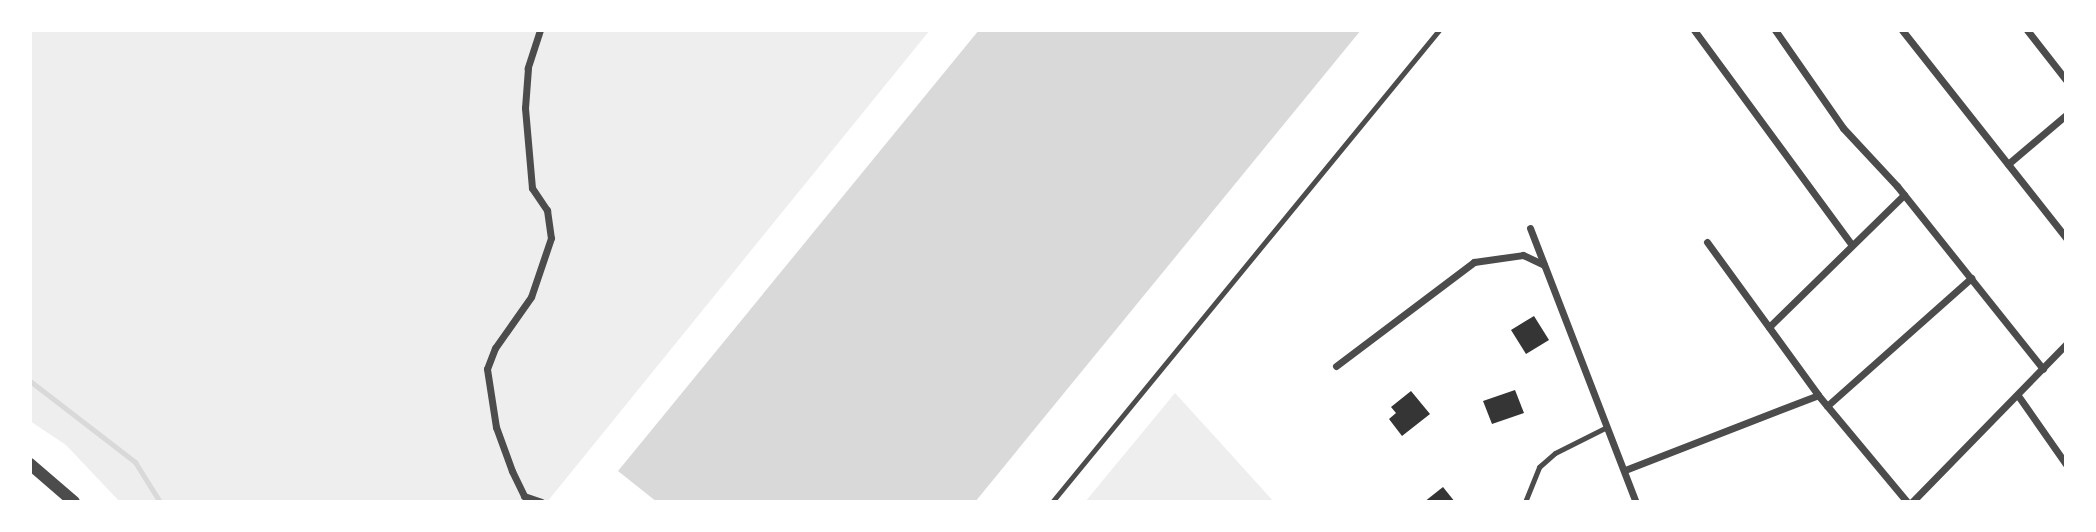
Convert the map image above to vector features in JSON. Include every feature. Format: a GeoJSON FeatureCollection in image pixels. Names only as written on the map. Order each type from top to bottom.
{"type":"FeatureCollection","features":[{"type":"Feature","properties":{"kind":"street"},"geometry":{"type":"LineString","coordinates":[[540,30],[528,68],[525,108],[532,188],[547,210],[551,238],[531,297],[495,348],[487,369],[496,427],[512,471],[524,496],[541,502]]}},
{"type":"Feature","properties":{"kind":"street"},"geometry":{"type":"LineString","coordinates":[[1694,30],[1850,244]]}},
{"type":"Feature","properties":{"kind":"street"},"geometry":{"type":"LineString","coordinates":[[1774,30],[1843,128],[1904,195],[2043,369]]}},
{"type":"Feature","properties":{"kind":"street"},"geometry":{"type":"LineString","coordinates":[[1902,30],[2066,238]]}},
{"type":"Feature","properties":{"kind":"street"},"geometry":{"type":"LineString","coordinates":[[2027,30],[2066,80]]}},
{"type":"Feature","properties":{"kind":"street"},"geometry":{"type":"LineString","coordinates":[[2008,164],[2066,116]]}},
{"type":"Feature","properties":{"kind":"street"},"geometry":{"type":"LineString","coordinates":[[1769,327],[1850,244],[1904,195]]}},
{"type":"Feature","properties":{"kind":"street"},"geometry":{"type":"LineString","coordinates":[[1530,228],[1636,502]]}},
{"type":"Feature","properties":{"kind":"street"},"geometry":{"type":"LineString","coordinates":[[1707,242],[1818,395],[1909,502],[2019,397],[2066,344]]}},
{"type":"Feature","properties":{"kind":"street"},"geometry":{"type":"LineString","coordinates":[[1336,366],[1474,262],[1523,255],[1544,265]]}},
{"type":"Feature","properties":{"kind":"street"},"geometry":{"type":"LineString","coordinates":[[1827,406],[1971,278]]}},
{"type":"Feature","properties":{"kind":"street"},"geometry":{"type":"LineString","coordinates":[[1625,470],[1818,395]]}},
{"type":"Feature","properties":{"kind":"street"},"geometry":{"type":"LineString","coordinates":[[2019,397],[2066,464]]}},
{"type":"Feature","properties":{"kind":"street"},"geometry":{"type":"LineString","coordinates":[[30,464],[74,502]]}},
{"type":"Feature","properties":{"kind":"lane"},"geometry":{"type":"LineString","coordinates":[[1052,502],[1439,30]]}},
{"type":"Feature","properties":{"kind":"lane"},"geometry":{"type":"LineString","coordinates":[[1525,502],[1539,467],[1555,453],[1607,427]]}},
{"type":"Feature","properties":{"kind":"shaded area"},"geometry":{"type":"Polygon","coordinates":[[[30,30],[930,30],[547,502],[120,502],[66,445],[30,421],[30,30]]]}},
{"type":"Feature","properties":{"kind":"shaded area"},"geometry":{"type":"Polygon","coordinates":[[[979,30],[1361,30],[975,502],[657,502],[618,471],[979,30]]]}},
{"type":"Feature","properties":{"kind":"shaded area"},"geometry":{"type":"Polygon","coordinates":[[[1175,393],[1217,439],[1274,502],[1085,502],[1175,393]]]}},
{"type":"Feature","properties":{"kind":"building"},"geometry":{"type":"Polygon","coordinates":[[[1534,316],[1549,340],[1526,354],[1511,330],[1534,316]]]}},
{"type":"Feature","properties":{"kind":"building"},"geometry":{"type":"Polygon","coordinates":[[[1515,390],[1524,413],[1492,424],[1483,401],[1515,390]]]}},
{"type":"Feature","properties":{"kind":"building"},"geometry":{"type":"Polygon","coordinates":[[[1411,391],[1430,414],[1402,436],[1389,419],[1396,413],[1391,407],[1411,391]]]}},
{"type":"Feature","properties":{"kind":"building"},"geometry":{"type":"Polygon","coordinates":[[[1443,487],[1455,502],[1424,502],[1443,487]]]}},
{"type":"Feature","properties":{"kind":"waterway"},"geometry":{"type":"LineString","coordinates":[[30,381],[135,462],[160,502]]}}]}
